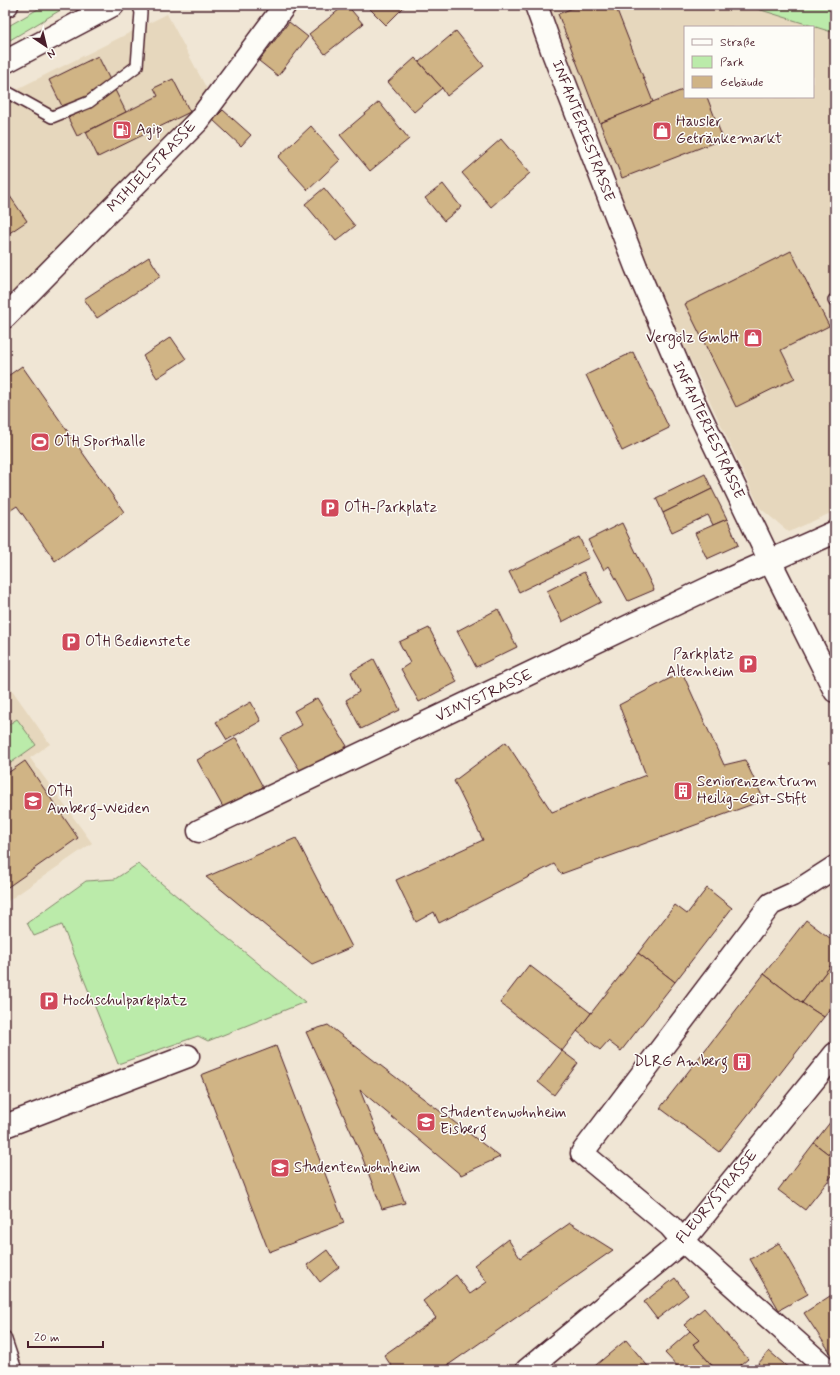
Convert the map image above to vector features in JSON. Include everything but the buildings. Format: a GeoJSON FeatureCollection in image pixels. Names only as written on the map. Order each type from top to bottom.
{"type":"FeatureCollection","features":[{"type":"Feature","properties":{"kind":"street"},"geometry":{"type":"LineString","coordinates":[[5,62],[112,5]]}},
{"type":"Feature","properties":{"kind":"street","name":"MIHIELSTRASSE"},"geometry":{"type":"LineString","coordinates":[[5,317],[199,120],[286,5]]}},
{"type":"Feature","properties":{"kind":"street","name":"INFANTERIESTRASSE"},"geometry":{"type":"LineString","coordinates":[[536,5],[636,267],[694,402],[770,561],[835,691]]}},
{"type":"Feature","properties":{"kind":"street","name":"VIMYSTRASSE"},"geometry":{"type":"LineString","coordinates":[[199,831],[711,587],[835,532]]}},
{"type":"Feature","properties":{"kind":"street"},"geometry":{"type":"LineString","coordinates":[[828,1370],[683,1241],[670,1226],[582,1153],[771,904],[793,894],[835,867]]}},
{"type":"Feature","properties":{"kind":"street","name":"FLEURYSTRASSE"},"geometry":{"type":"LineString","coordinates":[[527,1370],[683,1241],[835,1054]]}},
{"type":"Feature","properties":{"kind":"street"},"geometry":{"type":"LineString","coordinates":[[5,1126],[188,1056]]}},
{"type":"Feature","properties":{"kind":"lane"},"geometry":{"type":"LineString","coordinates":[[5,91],[52,117],[89,102],[137,66],[141,12],[138,5]]}},
{"type":"Feature","properties":{"kind":"lane"},"geometry":{"type":"LineString","coordinates":[[5,1337],[16,1370]]}},
{"type":"Feature","properties":{"kind":"shaded area"},"geometry":{"type":"Polygon","coordinates":[[[548,5],[779,5],[835,19],[835,511],[789,532],[760,508],[652,278],[577,91],[548,5]]]}},
{"type":"Feature","properties":{"kind":"shaded area"},"geometry":{"type":"Polygon","coordinates":[[[167,14],[209,93],[156,151],[5,303],[5,95],[167,14]]]}},
{"type":"Feature","properties":{"kind":"shaded area","name":"OTH Amberg-Weiden"},"geometry":{"type":"Polygon","coordinates":[[[5,680],[50,744],[30,758],[92,843],[5,903],[5,680]]]}},
{"type":"Feature","properties":{"kind":"green space"},"geometry":{"type":"Polygon","coordinates":[[[45,5],[69,5],[5,43],[5,28],[45,5]]]}},
{"type":"Feature","properties":{"kind":"green space"},"geometry":{"type":"Polygon","coordinates":[[[745,5],[835,5],[835,33],[745,5]]]}},
{"type":"Feature","properties":{"kind":"green space"},"geometry":{"type":"Polygon","coordinates":[[[17,719],[36,745],[5,767],[5,727],[17,719]]]}},
{"type":"Feature","properties":{"kind":"green space"},"geometry":{"type":"Polygon","coordinates":[[[138,864],[305,1002],[208,1041],[198,1036],[118,1064],[62,925],[34,936],[27,923],[86,881],[115,879],[138,864]]]}},
{"type":"Feature","properties":{"kind":"place","name":"Agip"},"geometry":{"type":"Point","coordinates":[122,130]}},
{"type":"Feature","properties":{"kind":"place","name":"Hausler Getränkemarkt"},"geometry":{"type":"Point","coordinates":[662,131]}},
{"type":"Feature","properties":{"kind":"place","name":"Vergölz GmbH"},"geometry":{"type":"Point","coordinates":[753,338]}},
{"type":"Feature","properties":{"kind":"place","name":"OTH Sporthalle"},"geometry":{"type":"Point","coordinates":[40,442]}},
{"type":"Feature","properties":{"kind":"place","name":"OTH-Parkplatz"},"geometry":{"type":"Point","coordinates":[330,508]}},
{"type":"Feature","properties":{"kind":"place","name":"OTH Bedienstete"},"geometry":{"type":"Point","coordinates":[71,642]}},
{"type":"Feature","properties":{"kind":"place","name":"Parkplatz Altenheim"},"geometry":{"type":"Point","coordinates":[748,664]}},
{"type":"Feature","properties":{"kind":"place","name":"Seniorenzentrum Heilig-Geist-Stift"},"geometry":{"type":"Point","coordinates":[683,791]}},
{"type":"Feature","properties":{"kind":"place","name":"OTH Amberg-Weiden"},"geometry":{"type":"Point","coordinates":[33,801]}},
{"type":"Feature","properties":{"kind":"place","name":"Hochschulparkplatz"},"geometry":{"type":"Point","coordinates":[49,1001]}},
{"type":"Feature","properties":{"kind":"place","name":"DLRG Amberg"},"geometry":{"type":"Point","coordinates":[742,1062]}},
{"type":"Feature","properties":{"kind":"place","name":"Studentenwohnheim Eisberg"},"geometry":{"type":"Point","coordinates":[426,1122]}},
{"type":"Feature","properties":{"kind":"place","name":"Studentenwohnheim"},"geometry":{"type":"Point","coordinates":[280,1168]}}]}
